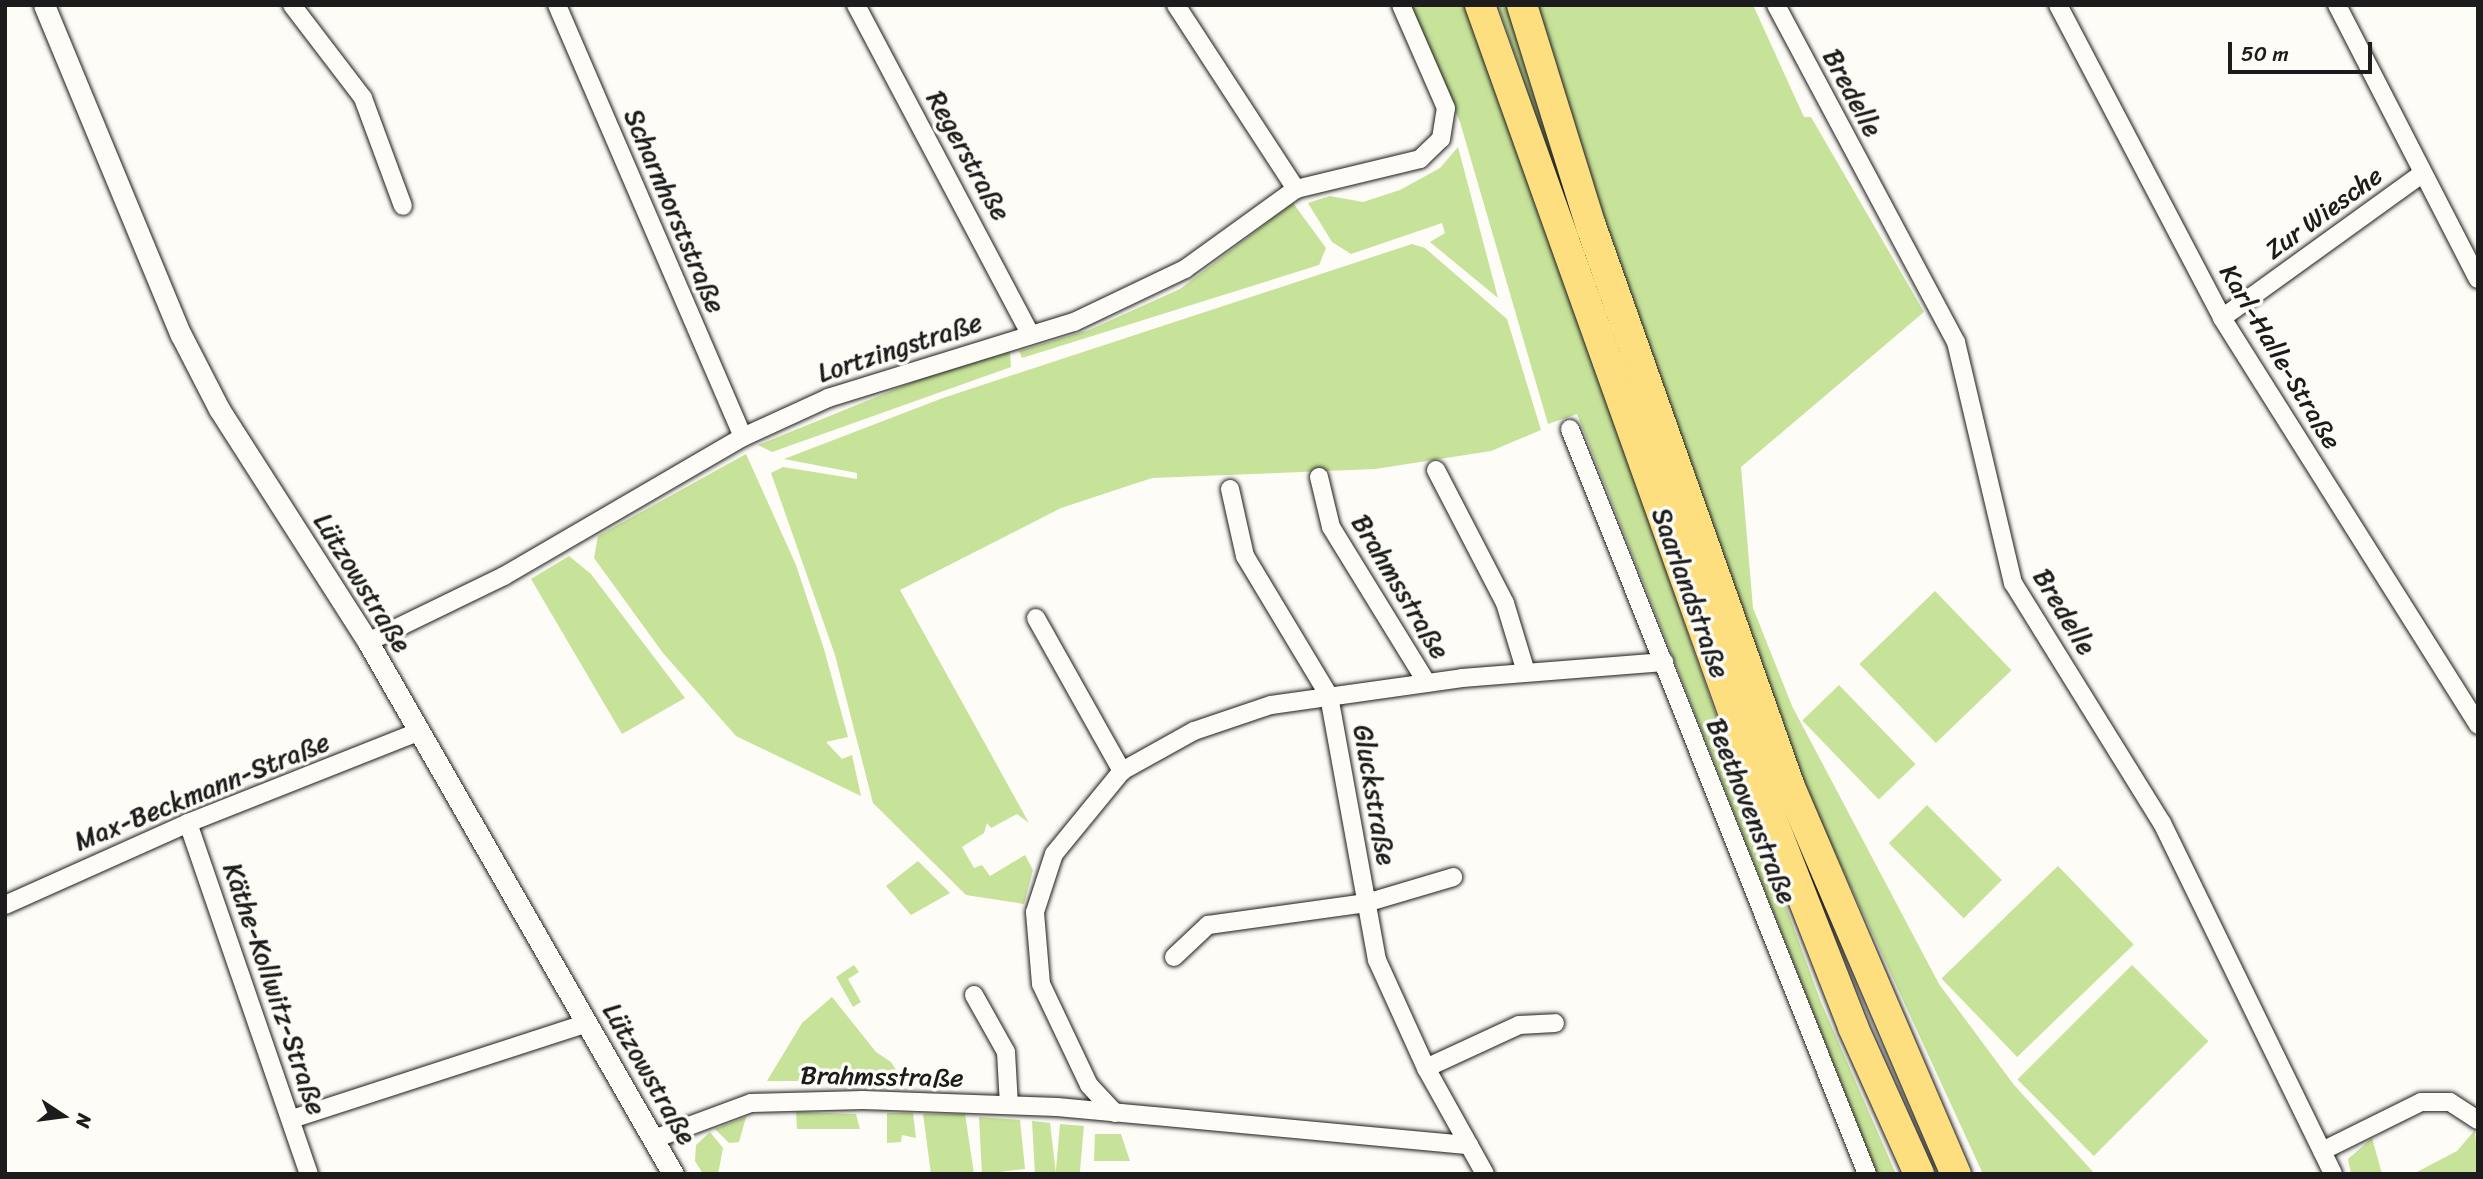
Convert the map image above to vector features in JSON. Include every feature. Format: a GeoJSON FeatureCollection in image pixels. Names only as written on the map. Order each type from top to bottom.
{"type":"FeatureCollection","features":[{"type":"Feature","properties":{"kind":"highway","name":"Saarlandstraße"},"geometry":{"type":"LineString","coordinates":[[1480,5],[1767,807],[1853,1027],[1919,1174]]}},
{"type":"Feature","properties":{"kind":"highway","name":"Saarlandstraße"},"geometry":{"type":"LineString","coordinates":[[1522,5],[1591,226],[1790,787],[1956,1174]]}},
{"type":"Feature","properties":{"kind":"street","name":"Lützowstraße"},"geometry":{"type":"LineString","coordinates":[[44,5],[181,335],[219,409],[368,642],[673,1173]]}},
{"type":"Feature","properties":{"kind":"street"},"geometry":{"type":"LineString","coordinates":[[292,5],[363,99],[403,206]]}},
{"type":"Feature","properties":{"kind":"street","name":"Scharnhorststraße"},"geometry":{"type":"LineString","coordinates":[[557,5],[743,438]]}},
{"type":"Feature","properties":{"kind":"street","name":"Regerstraße"},"geometry":{"type":"LineString","coordinates":[[856,5],[1031,333]]}},
{"type":"Feature","properties":{"kind":"street"},"geometry":{"type":"LineString","coordinates":[[1176,5],[1296,189]]}},
{"type":"Feature","properties":{"kind":"street","name":"Lortzingstraße"},"geometry":{"type":"LineString","coordinates":[[368,642],[504,576],[743,438],[828,398],[1031,333],[1074,322],[1185,269],[1296,189],[1410,163],[1430,150],[1446,124],[1442,91],[1401,5]]}},
{"type":"Feature","properties":{"kind":"street","name":"Bredelle"},"geometry":{"type":"LineString","coordinates":[[1776,5],[1956,342],[2013,583],[2162,823],[2333,1174]]}},
{"type":"Feature","properties":{"kind":"street","name":"Karl-Halle-Straße"},"geometry":{"type":"LineString","coordinates":[[2058,5],[2222,318],[2478,725]]}},
{"type":"Feature","properties":{"kind":"street"},"geometry":{"type":"LineString","coordinates":[[2337,5],[2478,279]]}},
{"type":"Feature","properties":{"kind":"street","name":"Zur Wiesche"},"geometry":{"type":"LineString","coordinates":[[2222,318],[2422,174]]}},
{"type":"Feature","properties":{"kind":"street","name":"Beethovenstraße"},"geometry":{"type":"LineString","coordinates":[[1570,429],[1867,1174]]}},
{"type":"Feature","properties":{"kind":"street"},"geometry":{"type":"LineString","coordinates":[[1436,470],[1505,603],[1526,672]]}},
{"type":"Feature","properties":{"kind":"street","name":"Brahmsstraße"},"geometry":{"type":"LineString","coordinates":[[1318,477],[1331,527],[1427,683]]}},
{"type":"Feature","properties":{"kind":"street"},"geometry":{"type":"LineString","coordinates":[[1230,489],[1245,556],[1329,696]]}},
{"type":"Feature","properties":{"kind":"street"},"geometry":{"type":"LineString","coordinates":[[1036,618],[1122,771]]}},
{"type":"Feature","properties":{"kind":"street","name":"Brahmsstraße"},"geometry":{"type":"LineString","coordinates":[[1115,1112],[1089,1085],[1041,984],[1035,912],[1054,854],[1122,771],[1194,731],[1270,705],[1526,672],[1664,662]]}},
{"type":"Feature","properties":{"kind":"street","name":"Gluckstraße"},"geometry":{"type":"LineString","coordinates":[[1329,696],[1377,960],[1426,1068],[1485,1174]]}},
{"type":"Feature","properties":{"kind":"street","name":"Max-Beckmann-Straße"},"geometry":{"type":"LineString","coordinates":[[5,905],[188,822],[420,731]]}},
{"type":"Feature","properties":{"kind":"street","name":"Käthe-Kollwitz-Straße"},"geometry":{"type":"LineString","coordinates":[[188,822],[309,1174]]}},
{"type":"Feature","properties":{"kind":"street","name":"Gluckstraße"},"geometry":{"type":"LineString","coordinates":[[1174,957],[1208,925],[1366,903],[1453,877]]}},
{"type":"Feature","properties":{"kind":"street"},"geometry":{"type":"LineString","coordinates":[[974,995],[997,1029],[1009,1105]]}},
{"type":"Feature","properties":{"kind":"street"},"geometry":{"type":"LineString","coordinates":[[292,1119],[587,1023]]}},
{"type":"Feature","properties":{"kind":"street"},"geometry":{"type":"LineString","coordinates":[[1426,1068],[1520,1026],[1555,1023]]}},
{"type":"Feature","properties":{"kind":"street"},"geometry":{"type":"LineString","coordinates":[[2322,1151],[2421,1102],[2450,1102],[2478,1119]]}},
{"type":"Feature","properties":{"kind":"street","name":"Brahmsstraße"},"geometry":{"type":"LineString","coordinates":[[654,1139],[751,1103],[1009,1105],[1115,1112],[1469,1145]]}},
{"type":"Feature","properties":{"kind":"street","name":"Bredelle"},"geometry":{"type":"LineString","coordinates":[[2321,1174],[2322,1151]]}},
{"type":"Feature","properties":{"kind":"green space"},"geometry":{"type":"Polygon","coordinates":[[[1405,5],[1470,5],[1716,715],[1821,1002],[1896,1174],[1877,1174],[1577,414],[1548,424],[1460,122],[1405,5]]]}},
{"type":"Feature","properties":{"kind":"green space"},"geometry":{"type":"Polygon","coordinates":[[[1498,5],[1509,5],[1592,257],[1585,260],[1498,5]]]}},
{"type":"Feature","properties":{"kind":"green space"},"geometry":{"type":"Polygon","coordinates":[[[1530,5],[1753,5],[1804,117],[1811,117],[1924,312],[1741,467],[1753,608],[1792,706],[1939,984],[2014,1085],[2095,1174],[1983,1174],[1799,774],[1530,5]]]}},
{"type":"Feature","properties":{"kind":"green space"},"geometry":{"type":"Polygon","coordinates":[[[1458,147],[1498,298],[1430,242],[1445,233],[1442,223],[1351,254],[1332,242],[1308,203],[1330,196],[1363,202],[1400,190],[1440,168],[1458,147]]]}},
{"type":"Feature","properties":{"kind":"green space"},"geometry":{"type":"Polygon","coordinates":[[[1293,203],[1326,248],[1319,265],[1022,358],[1019,351],[1089,330],[1180,289],[1293,203]]]}},
{"type":"Feature","properties":{"kind":"green space"},"geometry":{"type":"Polygon","coordinates":[[[1412,244],[1425,248],[1507,319],[1541,430],[1491,451],[1375,469],[1152,478],[1061,508],[900,590],[1029,823],[1017,814],[991,828],[987,823],[984,833],[962,847],[974,868],[982,865],[990,876],[1025,855],[1033,870],[1024,904],[966,895],[873,803],[835,655],[771,473],[783,467],[857,479],[857,473],[784,459],[943,398],[1412,244]]]}},
{"type":"Feature","properties":{"kind":"green space"},"geometry":{"type":"Polygon","coordinates":[[[1010,352],[1011,367],[772,452],[758,445],[923,378],[1010,352]]]}},
{"type":"Feature","properties":{"kind":"green space"},"geometry":{"type":"Polygon","coordinates":[[[746,454],[796,565],[824,649],[848,737],[826,742],[842,759],[852,755],[861,796],[736,736],[663,653],[594,558],[598,536],[746,454]]]}},
{"type":"Feature","properties":{"kind":"green space"},"geometry":{"type":"Polygon","coordinates":[[[569,556],[591,574],[685,698],[622,734],[531,579],[569,556]]]}},
{"type":"Feature","properties":{"kind":"green space"},"geometry":{"type":"Polygon","coordinates":[[[1935,591],[2011,670],[1936,743],[1859,664],[1935,591]]]}},
{"type":"Feature","properties":{"kind":"green space"},"geometry":{"type":"Polygon","coordinates":[[[1839,685],[1915,764],[1879,800],[1802,720],[1839,685]]]}},
{"type":"Feature","properties":{"kind":"green space"},"geometry":{"type":"Polygon","coordinates":[[[1927,805],[2002,880],[1964,918],[1889,843],[1927,805]]]}},
{"type":"Feature","properties":{"kind":"green space"},"geometry":{"type":"Polygon","coordinates":[[[918,861],[950,893],[911,915],[886,886],[918,861]]]}},
{"type":"Feature","properties":{"kind":"green space"},"geometry":{"type":"Polygon","coordinates":[[[2058,866],[2134,944],[2017,1057],[1941,979],[2058,866]]]}},
{"type":"Feature","properties":{"kind":"green space"},"geometry":{"type":"Polygon","coordinates":[[[854,965],[859,972],[848,979],[861,1002],[853,1007],[836,977],[854,965]]]}},
{"type":"Feature","properties":{"kind":"green space"},"geometry":{"type":"Polygon","coordinates":[[[2132,965],[2208,1041],[2094,1156],[2017,1080],[2132,965]]]}},
{"type":"Feature","properties":{"kind":"green space"},"geometry":{"type":"Polygon","coordinates":[[[832,997],[876,1052],[891,1062],[903,1081],[767,1081],[802,1023],[832,997]]]}},
{"type":"Feature","properties":{"kind":"green space"},"geometry":{"type":"Polygon","coordinates":[[[796,1112],[856,1114],[860,1129],[797,1129],[796,1112]]]}},
{"type":"Feature","properties":{"kind":"green space"},"geometry":{"type":"Polygon","coordinates":[[[887,1113],[913,1113],[916,1138],[902,1135],[901,1142],[887,1143],[887,1113]]]}},
{"type":"Feature","properties":{"kind":"green space"},"geometry":{"type":"Polygon","coordinates":[[[923,1114],[965,1114],[974,1174],[931,1174],[923,1114]]]}},
{"type":"Feature","properties":{"kind":"green space"},"geometry":{"type":"Polygon","coordinates":[[[746,1117],[739,1142],[729,1143],[715,1129],[746,1117]]]}},
{"type":"Feature","properties":{"kind":"green space"},"geometry":{"type":"Polygon","coordinates":[[[979,1117],[1020,1120],[1025,1169],[982,1174],[979,1117]]]}},
{"type":"Feature","properties":{"kind":"green space"},"geometry":{"type":"Polygon","coordinates":[[[1032,1121],[1050,1123],[1056,1174],[1035,1174],[1032,1121]]]}},
{"type":"Feature","properties":{"kind":"green space"},"geometry":{"type":"Polygon","coordinates":[[[1060,1124],[1084,1126],[1080,1174],[1056,1174],[1060,1124]]]}},
{"type":"Feature","properties":{"kind":"green space"},"geometry":{"type":"Polygon","coordinates":[[[2475,1130],[2478,1172],[2413,1174],[2457,1151],[2475,1130]]]}},
{"type":"Feature","properties":{"kind":"green space"},"geometry":{"type":"Polygon","coordinates":[[[710,1132],[723,1148],[718,1174],[703,1174],[695,1161],[696,1145],[710,1132]]]}},
{"type":"Feature","properties":{"kind":"green space"},"geometry":{"type":"Polygon","coordinates":[[[1095,1134],[1121,1134],[1130,1161],[1094,1161],[1095,1134]]]}},
{"type":"Feature","properties":{"kind":"green space"},"geometry":{"type":"Polygon","coordinates":[[[2372,1138],[2382,1174],[2351,1174],[2348,1159],[2372,1138]]]}}]}
